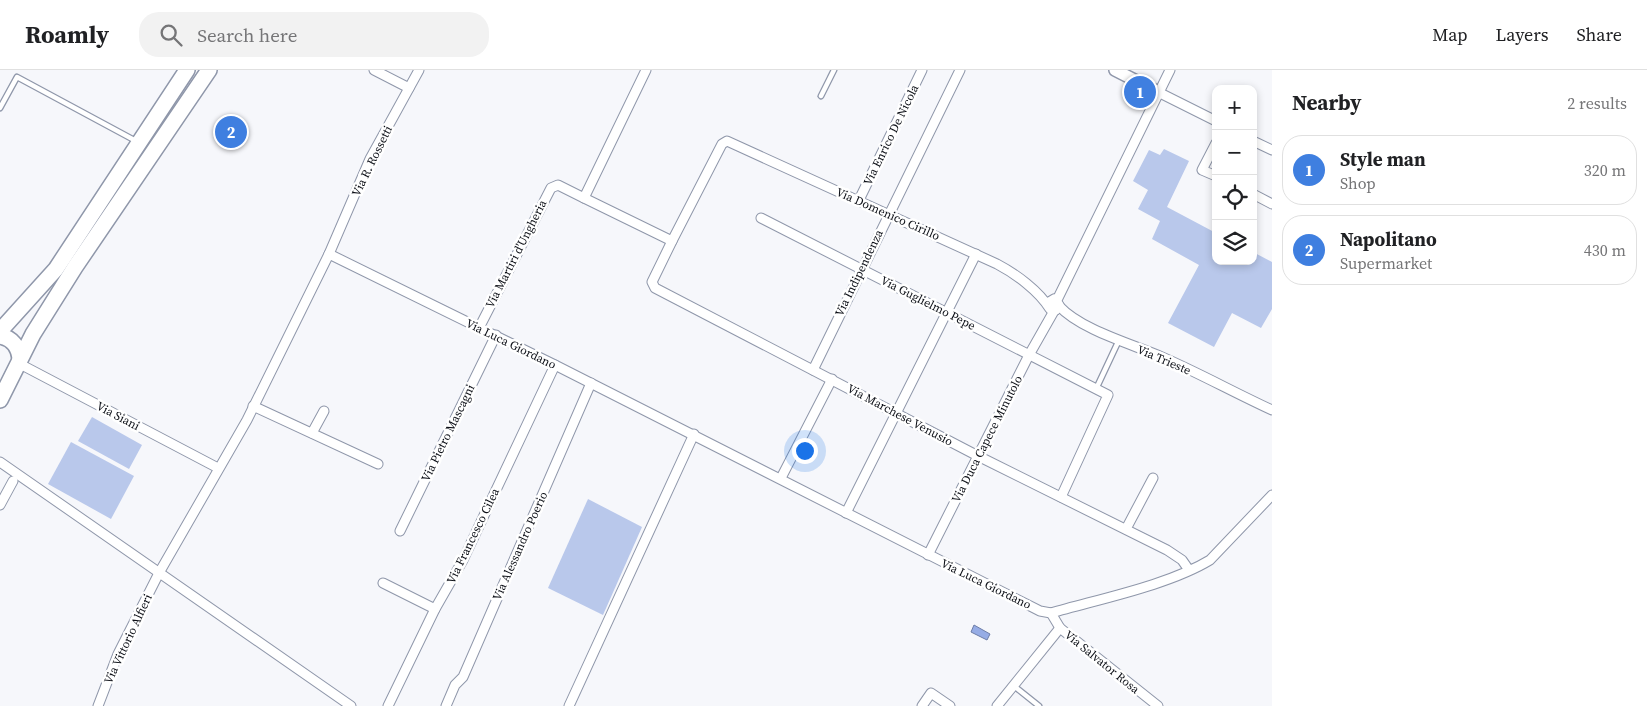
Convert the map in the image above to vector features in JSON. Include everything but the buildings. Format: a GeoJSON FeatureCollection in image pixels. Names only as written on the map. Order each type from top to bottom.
{"type":"FeatureCollection","features":[{"type":"Feature","properties":{"kind":"main road"},"geometry":{"type":"LineString","coordinates":[[0,330],[7,319],[56,269],[187,70]]}},
{"type":"Feature","properties":{"kind":"main road"},"geometry":{"type":"LineString","coordinates":[[0,400],[19,361],[75,267],[209,70]]}},
{"type":"Feature","properties":{"kind":"main road"},"geometry":{"type":"LineString","coordinates":[[0,336],[15,344],[19,361]]}},
{"type":"Feature","properties":{"kind":"street"},"geometry":{"type":"LineString","coordinates":[[374,70],[410,88]]}},
{"type":"Feature","properties":{"kind":"street","name":"Via R. Rossetti"},"geometry":{"type":"LineString","coordinates":[[253,406],[329,254],[370,159],[419,70]]}},
{"type":"Feature","properties":{"kind":"street"},"geometry":{"type":"LineString","coordinates":[[584,198],[646,70]]}},
{"type":"Feature","properties":{"kind":"street","name":"Via Enrico De Nicola"},"geometry":{"type":"LineString","coordinates":[[860,200],[922,70]]}},
{"type":"Feature","properties":{"kind":"street","name":"Via Indipendenza"},"geometry":{"type":"LineString","coordinates":[[813,370],[960,70]]}},
{"type":"Feature","properties":{"kind":"street"},"geometry":{"type":"LineString","coordinates":[[1115,70],[1212,119]]}},
{"type":"Feature","properties":{"kind":"street"},"geometry":{"type":"LineString","coordinates":[[1051,304],[1170,70]]}},
{"type":"Feature","properties":{"kind":"street","name":"Via Domenico Cirillo"},"geometry":{"type":"LineString","coordinates":[[672,241],[726,141],[1010,271],[1051,304]]}},
{"type":"Feature","properties":{"kind":"street"},"geometry":{"type":"LineString","coordinates":[[1257,142],[1272,150]]}},
{"type":"Feature","properties":{"kind":"street"},"geometry":{"type":"LineString","coordinates":[[1212,151],[1202,170],[1212,174]]}},
{"type":"Feature","properties":{"kind":"street","name":"Via Martiri d'Ungheria"},"geometry":{"type":"LineString","coordinates":[[479,328],[551,188],[558,185],[672,241]]}},
{"type":"Feature","properties":{"kind":"street"},"geometry":{"type":"LineString","coordinates":[[1257,196],[1272,204]]}},
{"type":"Feature","properties":{"kind":"street","name":"Via Guglielmo Pepe"},"geometry":{"type":"LineString","coordinates":[[761,218],[1096,389]]}},
{"type":"Feature","properties":{"kind":"street","name":"Via Marchese Venusio"},"geometry":{"type":"LineString","coordinates":[[672,241],[652,282],[652,286],[978,456],[1176,555],[1189,570]]}},
{"type":"Feature","properties":{"kind":"street","name":"Via Luca Giordano"},"geometry":{"type":"LineString","coordinates":[[329,254],[694,434],[1028,606],[1051,613]]}},
{"type":"Feature","properties":{"kind":"street"},"geometry":{"type":"LineString","coordinates":[[846,513],[976,254]]}},
{"type":"Feature","properties":{"kind":"street","name":"Via Duca Capece Minutolo"},"geometry":{"type":"LineString","coordinates":[[928,555],[1046,322],[1051,304]]}},
{"type":"Feature","properties":{"kind":"street","name":"Via Trieste"},"geometry":{"type":"LineString","coordinates":[[1051,304],[1119,340],[1159,356],[1272,410]]}},
{"type":"Feature","properties":{"kind":"street","name":"Via Pietro Mascagni"},"geometry":{"type":"LineString","coordinates":[[400,531],[496,336]]}},
{"type":"Feature","properties":{"kind":"street","name":"Via Siani"},"geometry":{"type":"LineString","coordinates":[[19,361],[218,468]]}},
{"type":"Feature","properties":{"kind":"street","name":"Via Francesco Cilea"},"geometry":{"type":"LineString","coordinates":[[388,706],[435,609],[464,560],[555,365]]}},
{"type":"Feature","properties":{"kind":"street"},"geometry":{"type":"LineString","coordinates":[[781,478],[832,380]]}},
{"type":"Feature","properties":{"kind":"street","name":"Via Alessandro Poerio"},"geometry":{"type":"LineString","coordinates":[[446,706],[455,685],[462,676],[591,383]]}},
{"type":"Feature","properties":{"kind":"street"},"geometry":{"type":"LineString","coordinates":[[1061,497],[1108,396],[1096,389]]}},
{"type":"Feature","properties":{"kind":"street"},"geometry":{"type":"LineString","coordinates":[[253,406],[378,464]]}},
{"type":"Feature","properties":{"kind":"street","name":"Via Vittorio Alfieri"},"geometry":{"type":"LineString","coordinates":[[98,706],[118,654],[158,573],[253,406]]}},
{"type":"Feature","properties":{"kind":"street"},"geometry":{"type":"LineString","coordinates":[[312,434],[324,411]]}},
{"type":"Feature","properties":{"kind":"street"},"geometry":{"type":"LineString","coordinates":[[569,706],[694,434]]}},
{"type":"Feature","properties":{"kind":"street"},"geometry":{"type":"LineString","coordinates":[[0,462],[351,706]]}},
{"type":"Feature","properties":{"kind":"street"},"geometry":{"type":"LineString","coordinates":[[1126,530],[1153,478]]}},
{"type":"Feature","properties":{"kind":"street"},"geometry":{"type":"LineString","coordinates":[[0,505],[13,481]]}},
{"type":"Feature","properties":{"kind":"street"},"geometry":{"type":"LineString","coordinates":[[1051,613],[1171,578],[1210,560],[1272,496]]}},
{"type":"Feature","properties":{"kind":"street"},"geometry":{"type":"LineString","coordinates":[[383,583],[435,609]]}},
{"type":"Feature","properties":{"kind":"street","name":"Via Salvator Rosa"},"geometry":{"type":"LineString","coordinates":[[1051,613],[1060,628],[1158,706]]}},
{"type":"Feature","properties":{"kind":"street"},"geometry":{"type":"LineString","coordinates":[[998,706],[1012,685],[1060,628]]}},
{"type":"Feature","properties":{"kind":"street"},"geometry":{"type":"LineString","coordinates":[[922,706],[931,693],[950,706]]}},
{"type":"Feature","properties":{"kind":"lane"},"geometry":{"type":"LineString","coordinates":[[821,96],[834,70]]}},
{"type":"Feature","properties":{"kind":"lane"},"geometry":{"type":"LineString","coordinates":[[0,108],[17,77],[139,143]]}},
{"type":"Feature","properties":{"kind":"lane"},"geometry":{"type":"LineString","coordinates":[[1096,389],[1119,340]]}},
{"type":"Feature","properties":{"kind":"lane"},"geometry":{"type":"LineString","coordinates":[[1012,685],[1039,706]]}},
{"type":"Feature","properties":{"kind":"shaded area"},"geometry":{"type":"Polygon","coordinates":[[[1164,149],[1189,161],[1167,207],[1212,231],[1212,265],[1257,265],[1257,254],[1272,262],[1272,309],[1261,328],[1232,313],[1214,347],[1168,323],[1199,265],[1152,239],[1160,221],[1138,209],[1148,190],[1133,181],[1149,150],[1160,155],[1164,149]]]}},
{"type":"Feature","properties":{"kind":"shaded area"},"geometry":{"type":"Polygon","coordinates":[[[92,417],[142,445],[129,469],[78,441],[92,417]]]}},
{"type":"Feature","properties":{"kind":"shaded area"},"geometry":{"type":"Polygon","coordinates":[[[71,442],[134,476],[111,519],[48,484],[71,442]]]}},
{"type":"Feature","properties":{"kind":"shaded area"},"geometry":{"type":"Polygon","coordinates":[[[588,499],[642,527],[603,615],[548,588],[588,499]]]}},
{"type":"Feature","properties":{"kind":"shaded area"},"geometry":{"type":"Polygon","coordinates":[[[974,625],[990,634],[987,640],[971,632],[974,625]]]}},
{"type":"Feature","properties":{"kind":"place","name":"Style man"},"geometry":{"type":"Point","coordinates":[1140,92]}},
{"type":"Feature","properties":{"kind":"place","name":"Napolitano"},"geometry":{"type":"Point","coordinates":[231,132]}}]}
